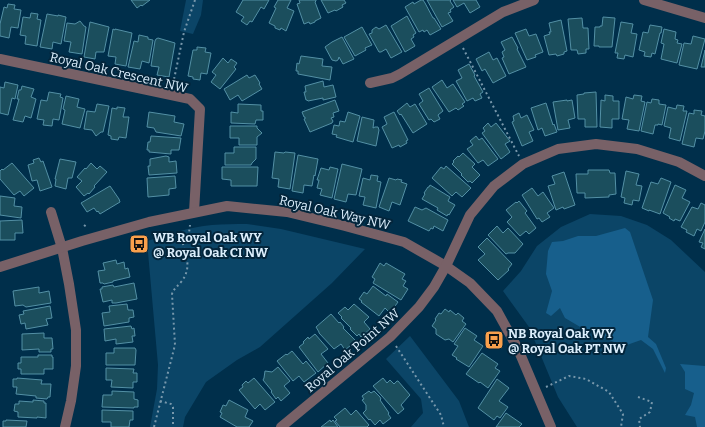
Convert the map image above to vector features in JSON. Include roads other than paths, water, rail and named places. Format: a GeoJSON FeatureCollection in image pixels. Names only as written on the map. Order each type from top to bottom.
{"type":"FeatureCollection","features":[{"type":"Feature","properties":{"kind":"street"},"geometry":{"type":"LineString","coordinates":[[370,83],[392,78],[400,74],[503,12],[534,0]]}},
{"type":"Feature","properties":{"kind":"street"},"geometry":{"type":"LineString","coordinates":[[644,0],[705,18]]}},
{"type":"Feature","properties":{"kind":"street","name":"Royal Oak Crescent NW"},"geometry":{"type":"LineString","coordinates":[[0,59],[190,99],[200,109],[194,212]]}},
{"type":"Feature","properties":{"kind":"street","name":"Royal Oak Point NW"},"geometry":{"type":"LineString","coordinates":[[281,427],[390,337],[419,307],[434,287],[446,266],[470,215],[494,186],[523,164],[558,149],[596,144],[637,149],[679,162],[705,176]]}},
{"type":"Feature","properties":{"kind":"street","name":"Royal Oak Way NW"},"geometry":{"type":"LineString","coordinates":[[0,267],[149,222],[227,206],[287,212],[404,242],[446,266],[470,283],[497,311],[518,348],[551,427]]}},
{"type":"Feature","properties":{"kind":"street"},"geometry":{"type":"LineString","coordinates":[[51,212],[62,248],[76,330],[76,366],[71,401],[65,427]]}},
{"type":"Feature","properties":{"kind":"place","name":"WB Royal Oak WY @ Royal Oak CI NW"},"geometry":{"type":"Point","coordinates":[139,244]}},
{"type":"Feature","properties":{"kind":"place","name":"NB Royal Oak WY @ Royal Oak PT NW"},"geometry":{"type":"Point","coordinates":[494,340]}}]}
